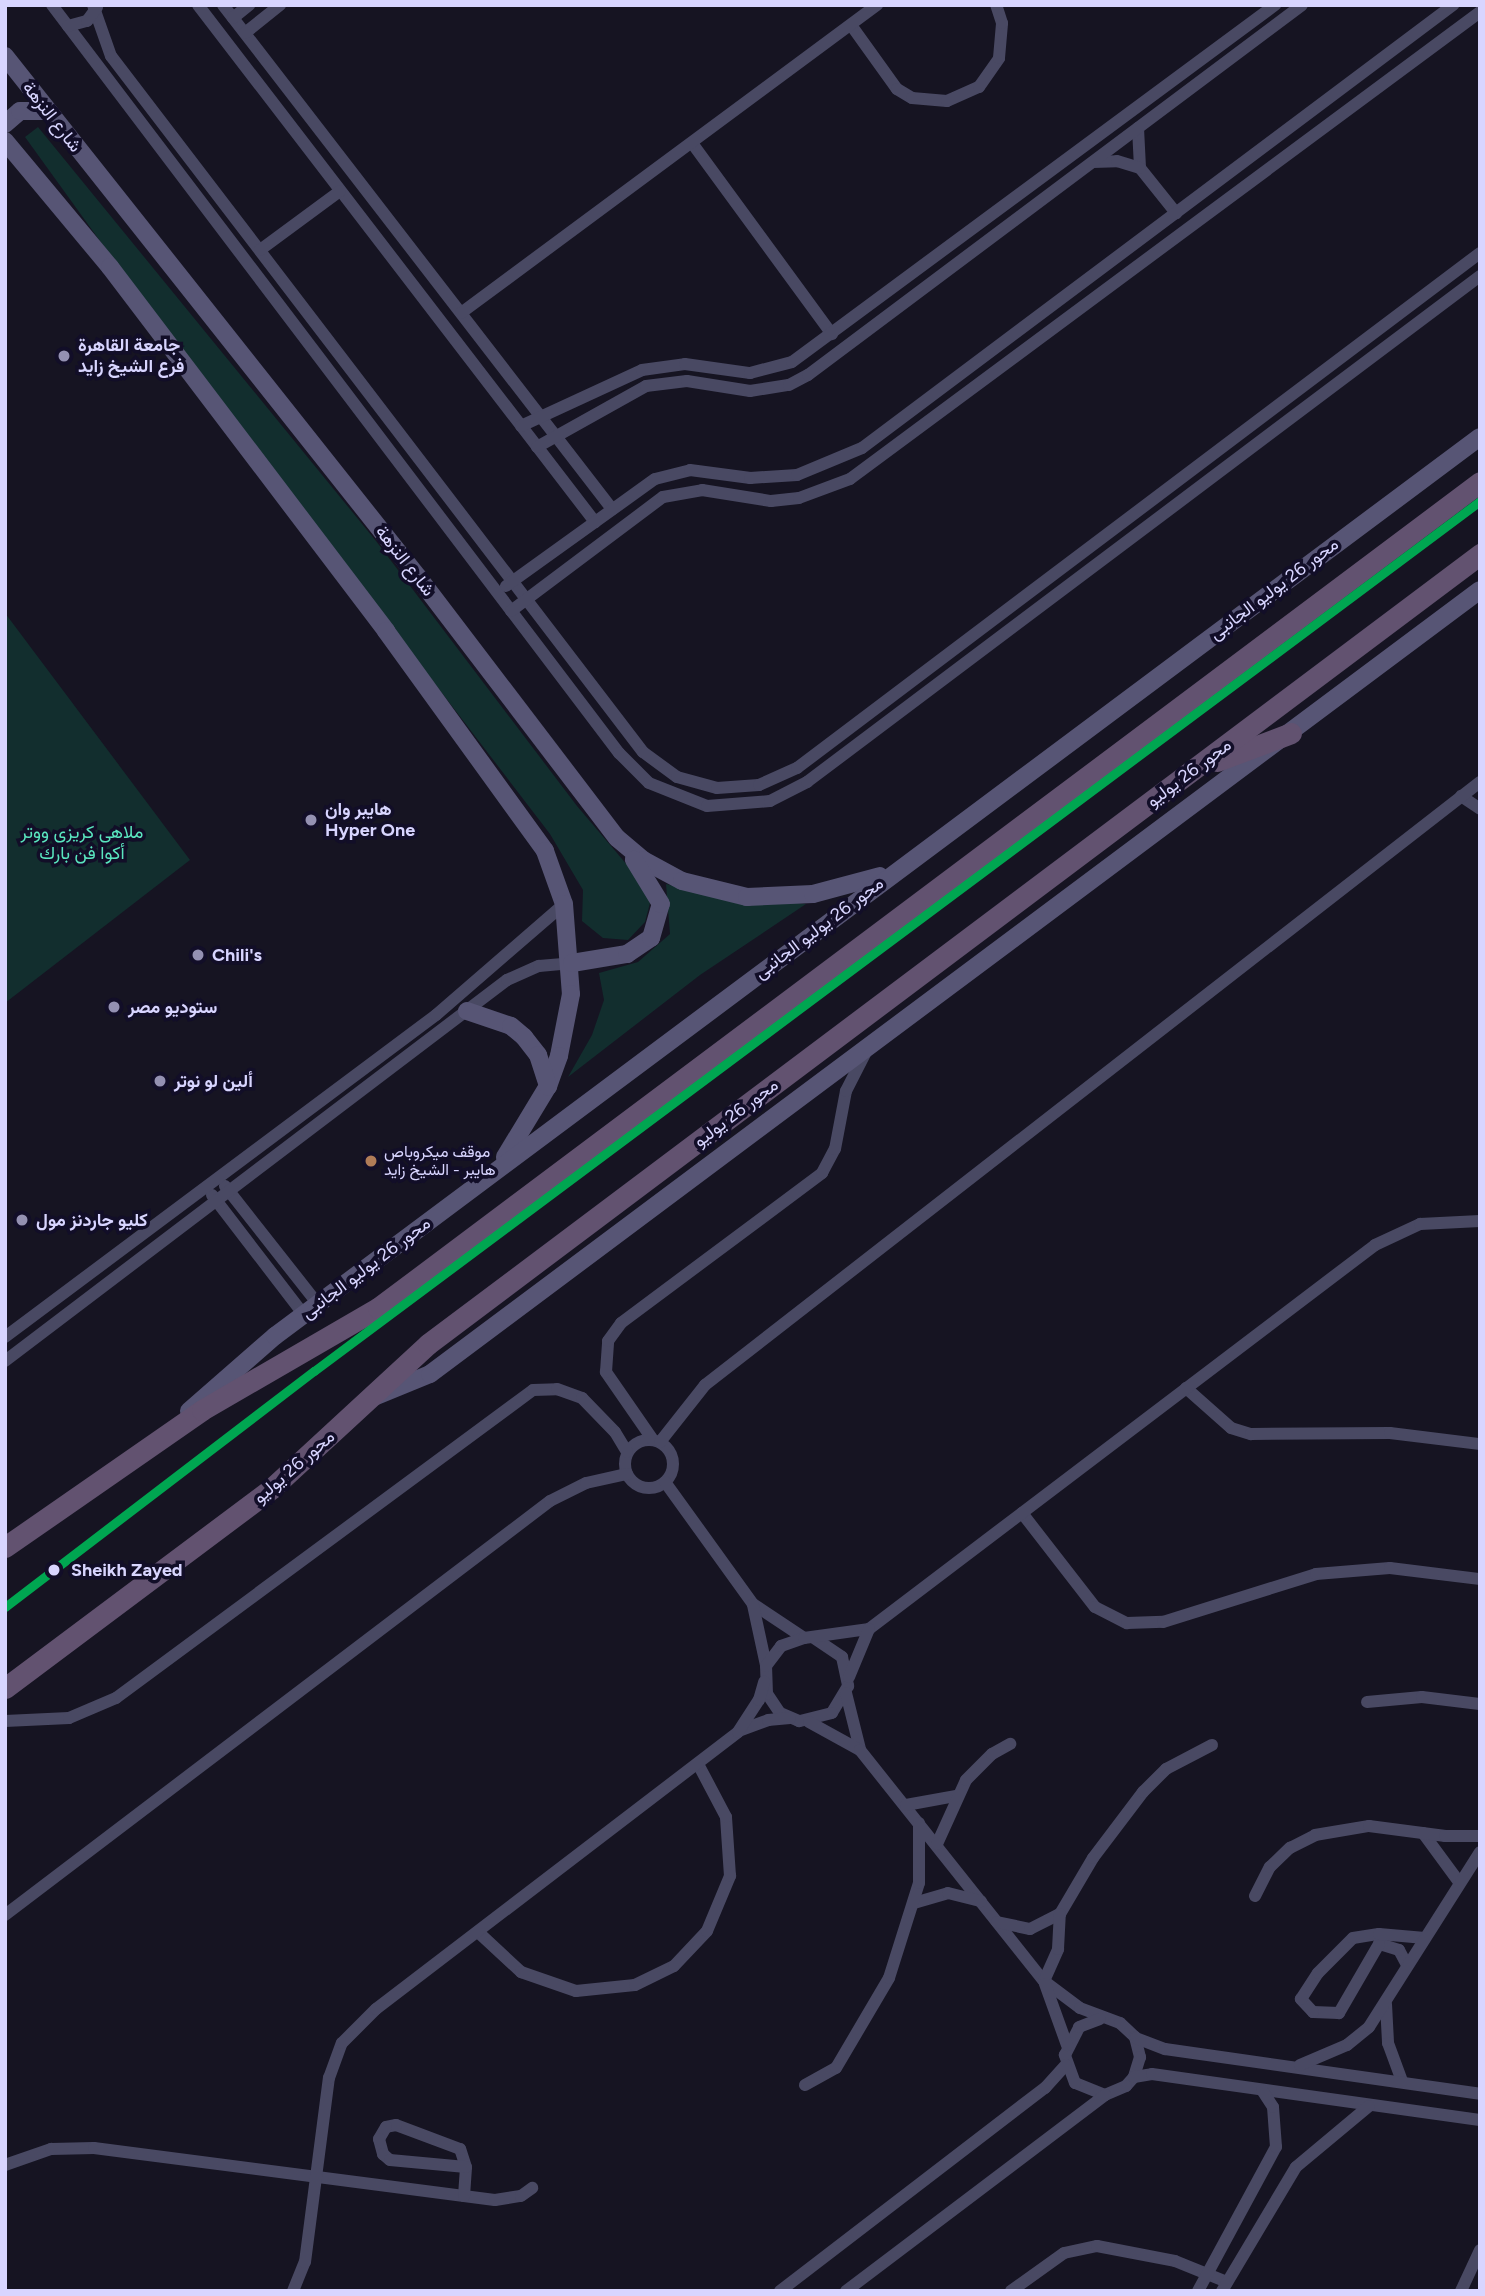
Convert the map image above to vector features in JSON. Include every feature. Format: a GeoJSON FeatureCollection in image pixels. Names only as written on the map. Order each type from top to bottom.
{"type":"FeatureCollection","features":[{"type":"Feature","properties":{"kind":"highway"},"geometry":{"type":"LineString","coordinates":[[5,1547],[169,1431],[378,1308],[1480,482]]}},
{"type":"Feature","properties":{"kind":"highway","name":"محور 26 يوليو"},"geometry":{"type":"LineString","coordinates":[[5,1688],[251,1505],[428,1344],[1480,554]]}},
{"type":"Feature","properties":{"kind":"highway"},"geometry":{"type":"LineString","coordinates":[[1195,769],[1291,733]]}},
{"type":"Feature","properties":{"kind":"main road","name":"شارع النزهة"},"geometry":{"type":"LineString","coordinates":[[5,56],[418,577],[617,838],[643,860],[682,881],[747,897],[813,894],[892,872]]}},
{"type":"Feature","properties":{"kind":"main road"},"geometry":{"type":"LineString","coordinates":[[5,124],[20,111],[48,111]]}},
{"type":"Feature","properties":{"kind":"main road"},"geometry":{"type":"LineString","coordinates":[[5,141],[110,267],[450,717],[545,851],[564,904],[572,963],[567,1026],[548,1086],[494,1171]]}},
{"type":"Feature","properties":{"kind":"main road","name":"محور 26 يوليو الجانبى"},"geometry":{"type":"LineString","coordinates":[[169,1431],[247,1359],[318,1304],[892,872],[1480,437]]}},
{"type":"Feature","properties":{"kind":"main road"},"geometry":{"type":"LineString","coordinates":[[366,1400],[430,1374],[866,1052],[1480,590]]}},
{"type":"Feature","properties":{"kind":"main road"},"geometry":{"type":"LineString","coordinates":[[572,963],[627,954],[641,948],[656,929],[661,904],[657,892],[617,838]]}},
{"type":"Feature","properties":{"kind":"main road"},"geometry":{"type":"LineString","coordinates":[[467,1011],[511,1026],[524,1037],[538,1055],[548,1086]]}},
{"type":"Feature","properties":{"kind":"street"},"geometry":{"type":"LineString","coordinates":[[52,5],[619,753],[649,783],[686,802],[717,807],[749,806],[789,793],[1480,276]]}},
{"type":"Feature","properties":{"kind":"street"},"geometry":{"type":"LineString","coordinates":[[198,5],[595,522]]}},
{"type":"Feature","properties":{"kind":"street"},"geometry":{"type":"LineString","coordinates":[[223,5],[612,509]]}},
{"type":"Feature","properties":{"kind":"street"},"geometry":{"type":"LineString","coordinates":[[233,18],[249,5]]}},
{"type":"Feature","properties":{"kind":"street"},"geometry":{"type":"LineString","coordinates":[[244,33],[281,5]]}},
{"type":"Feature","properties":{"kind":"street"},"geometry":{"type":"LineString","coordinates":[[461,313],[877,5]]}},
{"type":"Feature","properties":{"kind":"street"},"geometry":{"type":"LineString","coordinates":[[851,25],[897,89],[912,98],[947,101],[979,87],[999,58],[1002,23],[996,5]]}},
{"type":"Feature","properties":{"kind":"street"},"geometry":{"type":"LineString","coordinates":[[521,426],[621,376],[663,365],[750,373],[779,368],[832,334],[1275,5]]}},
{"type":"Feature","properties":{"kind":"street"},"geometry":{"type":"LineString","coordinates":[[537,447],[646,386],[687,381],[750,391],[789,385],[1302,5]]}},
{"type":"Feature","properties":{"kind":"street"},"geometry":{"type":"LineString","coordinates":[[497,592],[612,509],[672,472],[709,471],[774,478],[842,460],[1454,5]]}},
{"type":"Feature","properties":{"kind":"street"},"geometry":{"type":"LineString","coordinates":[[68,26],[81,25],[95,7]]}},
{"type":"Feature","properties":{"kind":"street"},"geometry":{"type":"LineString","coordinates":[[95,7],[111,56],[643,752],[659,766],[686,781],[717,789],[748,787],[779,778],[1480,253]]}},
{"type":"Feature","properties":{"kind":"street"},"geometry":{"type":"LineString","coordinates":[[511,611],[663,497],[702,490],[785,499],[825,491],[850,480],[1480,12]]}},
{"type":"Feature","properties":{"kind":"street"},"geometry":{"type":"LineString","coordinates":[[1138,128],[1140,168]]}},
{"type":"Feature","properties":{"kind":"street"},"geometry":{"type":"LineString","coordinates":[[692,142],[832,334]]}},
{"type":"Feature","properties":{"kind":"street"},"geometry":{"type":"LineString","coordinates":[[1093,162],[1117,161],[1140,168],[1176,213]]}},
{"type":"Feature","properties":{"kind":"street"},"geometry":{"type":"LineString","coordinates":[[261,250],[340,191]]}},
{"type":"Feature","properties":{"kind":"street"},"geometry":{"type":"LineString","coordinates":[[779,778],[789,793]]}},
{"type":"Feature","properties":{"kind":"street"},"geometry":{"type":"LineString","coordinates":[[627,1452],[638,1442],[656,1441],[705,1385],[1480,782]]}},
{"type":"Feature","properties":{"kind":"street"},"geometry":{"type":"LineString","coordinates":[[1461,796],[1480,809]]}},
{"type":"Feature","properties":{"kind":"street"},"geometry":{"type":"LineString","coordinates":[[5,1337],[505,960],[564,904]]}},
{"type":"Feature","properties":{"kind":"street"},"geometry":{"type":"LineString","coordinates":[[5,1361],[517,974],[572,963]]}},
{"type":"Feature","properties":{"kind":"street"},"geometry":{"type":"LineString","coordinates":[[627,1474],[644,1488],[665,1482],[672,1471],[673,1458],[656,1441],[606,1372],[608,1341],[621,1323],[822,1174],[835,1149],[846,1091],[866,1052]]}},
{"type":"Feature","properties":{"kind":"street"},"geometry":{"type":"LineString","coordinates":[[354,1076],[364,1090]]}},
{"type":"Feature","properties":{"kind":"street"},"geometry":{"type":"LineString","coordinates":[[218,1177],[318,1304]]}},
{"type":"Feature","properties":{"kind":"street"},"geometry":{"type":"LineString","coordinates":[[205,1187],[304,1315]]}},
{"type":"Feature","properties":{"kind":"street"},"geometry":{"type":"LineString","coordinates":[[766,1666],[781,1646],[809,1638],[869,1629],[1396,1232],[1444,1220],[1480,1222]]}},
{"type":"Feature","properties":{"kind":"street"},"geometry":{"type":"LineString","coordinates":[[1186,1388],[1231,1428],[1251,1434],[1390,1433],[1480,1444]]}},
{"type":"Feature","properties":{"kind":"street"},"geometry":{"type":"LineString","coordinates":[[5,1721],[69,1718],[116,1698],[533,1390],[557,1389],[582,1398],[615,1432],[627,1452],[627,1474]]}},
{"type":"Feature","properties":{"kind":"street"},"geometry":{"type":"LineString","coordinates":[[5,1915],[550,1501],[586,1483],[627,1474]]}},
{"type":"Feature","properties":{"kind":"street"},"geometry":{"type":"LineString","coordinates":[[665,1482],[753,1604],[842,1657],[849,1679]]}},
{"type":"Feature","properties":{"kind":"street"},"geometry":{"type":"LineString","coordinates":[[1022,1513],[1095,1607],[1127,1623],[1163,1622],[1317,1574],[1390,1568],[1480,1579]]}},
{"type":"Feature","properties":{"kind":"street"},"geometry":{"type":"LineString","coordinates":[[738,1732],[759,1700],[766,1666],[753,1604]]}},
{"type":"Feature","properties":{"kind":"street"},"geometry":{"type":"LineString","coordinates":[[809,1721],[832,1713],[846,1693],[869,1629]]}},
{"type":"Feature","properties":{"kind":"street"},"geometry":{"type":"LineString","coordinates":[[764,1682],[772,1704],[790,1718]]}},
{"type":"Feature","properties":{"kind":"street"},"geometry":{"type":"LineString","coordinates":[[846,1693],[860,1749]]}},
{"type":"Feature","properties":{"kind":"street"},"geometry":{"type":"LineString","coordinates":[[1367,1702],[1422,1697],[1480,1704]]}},
{"type":"Feature","properties":{"kind":"street"},"geometry":{"type":"LineString","coordinates":[[293,2291],[305,2262],[329,2078],[342,2043],[376,2009],[738,1732],[768,1720],[790,1718],[809,1721],[860,1749],[1044,1981],[1100,2020],[1120,2024],[1135,2037],[1165,2049],[1480,2094]]}},
{"type":"Feature","properties":{"kind":"street"},"geometry":{"type":"LineString","coordinates":[[937,1844],[956,1796],[978,1766],[1010,1744]]}},
{"type":"Feature","properties":{"kind":"street"},"geometry":{"type":"LineString","coordinates":[[785,2287],[1045,2088],[1066,2065],[1067,2045],[1044,1981],[1058,1949],[1060,1914],[1100,1848],[1143,1792],[1166,1769],[1212,1745]]}},
{"type":"Feature","properties":{"kind":"street"},"geometry":{"type":"LineString","coordinates":[[478,1932],[521,1972],[576,1991],[635,1985],[674,1966],[707,1931],[730,1876],[726,1817],[698,1764]]}},
{"type":"Feature","properties":{"kind":"street"},"geometry":{"type":"LineString","coordinates":[[906,1805],[956,1796]]}},
{"type":"Feature","properties":{"kind":"street"},"geometry":{"type":"LineString","coordinates":[[805,2085],[836,2068],[852,2047],[889,1978],[914,1903],[921,1863],[919,1822]]}},
{"type":"Feature","properties":{"kind":"street"},"geometry":{"type":"LineString","coordinates":[[1255,1896],[1270,1867],[1290,1848],[1315,1835],[1368,1826],[1480,1836]]}},
{"type":"Feature","properties":{"kind":"street"},"geometry":{"type":"LineString","coordinates":[[1423,1833],[1459,1882]]}},
{"type":"Feature","properties":{"kind":"street"},"geometry":{"type":"LineString","coordinates":[[1295,2067],[1347,2045],[1386,2004],[1407,1965],[1480,1852]]}},
{"type":"Feature","properties":{"kind":"street"},"geometry":{"type":"LineString","coordinates":[[914,1903],[948,1893],[982,1902]]}},
{"type":"Feature","properties":{"kind":"street"},"geometry":{"type":"LineString","coordinates":[[997,1922],[1030,1929],[1060,1914]]}},
{"type":"Feature","properties":{"kind":"street"},"geometry":{"type":"LineString","coordinates":[[1379,1939],[1344,2009],[1324,2014],[1305,2008],[1304,1990],[1342,1946],[1353,1938],[1425,1938]]}},
{"type":"Feature","properties":{"kind":"street"},"geometry":{"type":"LineString","coordinates":[[1379,1939],[1399,1950],[1407,1965]]}},
{"type":"Feature","properties":{"kind":"street"},"geometry":{"type":"LineString","coordinates":[[1386,2004],[1388,2043],[1402,2081]]}},
{"type":"Feature","properties":{"kind":"street"},"geometry":{"type":"LineString","coordinates":[[1067,2045],[1079,2028],[1100,2020]]}},
{"type":"Feature","properties":{"kind":"street"},"geometry":{"type":"LineString","coordinates":[[1134,2077],[1140,2057],[1135,2037]]}},
{"type":"Feature","properties":{"kind":"street"},"geometry":{"type":"LineString","coordinates":[[1066,2065],[1084,2089],[1105,2095]]}},
{"type":"Feature","properties":{"kind":"street"},"geometry":{"type":"LineString","coordinates":[[846,2291],[1105,2095],[1134,2077],[1153,2074],[1480,2120]]}},
{"type":"Feature","properties":{"kind":"street"},"geometry":{"type":"LineString","coordinates":[[1198,2291],[1276,2147],[1273,2107],[1262,2090]]}},
{"type":"Feature","properties":{"kind":"street"},"geometry":{"type":"LineString","coordinates":[[1011,2291],[1064,2253],[1097,2246],[1144,2253],[1208,2272],[1224,2286],[1296,2166],[1369,2106]]}},
{"type":"Feature","properties":{"kind":"street"},"geometry":{"type":"LineString","coordinates":[[464,2196],[466,2166],[460,2149],[396,2125],[386,2127],[379,2140],[383,2154],[390,2160],[466,2166]]}},
{"type":"Feature","properties":{"kind":"street"},"geometry":{"type":"LineString","coordinates":[[5,2165],[51,2149],[94,2147],[464,2196],[508,2200],[532,2188]]}},
{"type":"Feature","properties":{"kind":"street"},"geometry":{"type":"LineString","coordinates":[[1461,2291],[1480,2250]]}},
{"type":"Feature","properties":{"kind":"street"},"geometry":{"type":"LineString","coordinates":[[785,2287],[804,2291]]}},
{"type":"Feature","properties":{"kind":"green space"},"geometry":{"type":"Polygon","coordinates":[[[38,127],[376,541],[577,806],[645,886],[650,903],[645,922],[628,940],[603,938],[582,921],[583,890],[550,834],[170,338],[25,137],[38,127]]]}},
{"type":"Feature","properties":{"kind":"green space","name":"ملاهى كريزى ووتر أكوا فن بارك"},"geometry":{"type":"Polygon","coordinates":[[[5,613],[190,860],[5,1003],[5,613]]]}},
{"type":"Feature","properties":{"kind":"green space"},"geometry":{"type":"Polygon","coordinates":[[[666,884],[703,893],[806,904],[700,975],[568,1077],[592,1035],[604,1000],[599,973],[638,962],[670,934],[666,884]]]}},
{"type":"Feature","properties":{"kind":"transit line"},"geometry":{"type":"LineString","coordinates":[[5,1607],[314,1371],[1480,501]]}},
{"type":"Feature","properties":{"kind":"place","name":"جامعة القاهرة فرع الشيخ زايد"},"geometry":{"type":"Point","coordinates":[64,356]}},
{"type":"Feature","properties":{"kind":"place","name":"هايبر وان Hyper One"},"geometry":{"type":"Point","coordinates":[311,820]}},
{"type":"Feature","properties":{"kind":"place","name":"Chili's"},"geometry":{"type":"Point","coordinates":[198,955]}},
{"type":"Feature","properties":{"kind":"place","name":"ستوديو مصر"},"geometry":{"type":"Point","coordinates":[114,1007]}},
{"type":"Feature","properties":{"kind":"place","name":"ألين لو نوتر"},"geometry":{"type":"Point","coordinates":[160,1081]}},
{"type":"Feature","properties":{"kind":"place","name":"موقف ميكروباص هايبر - الشيخ زايد"},"geometry":{"type":"Point","coordinates":[371,1161]}},
{"type":"Feature","properties":{"kind":"place","name":"كليو جاردنز مول"},"geometry":{"type":"Point","coordinates":[22,1220]}},
{"type":"Feature","properties":{"kind":"place","name":"Sheikh Zayed"},"geometry":{"type":"Point","coordinates":[54,1570]}}]}
